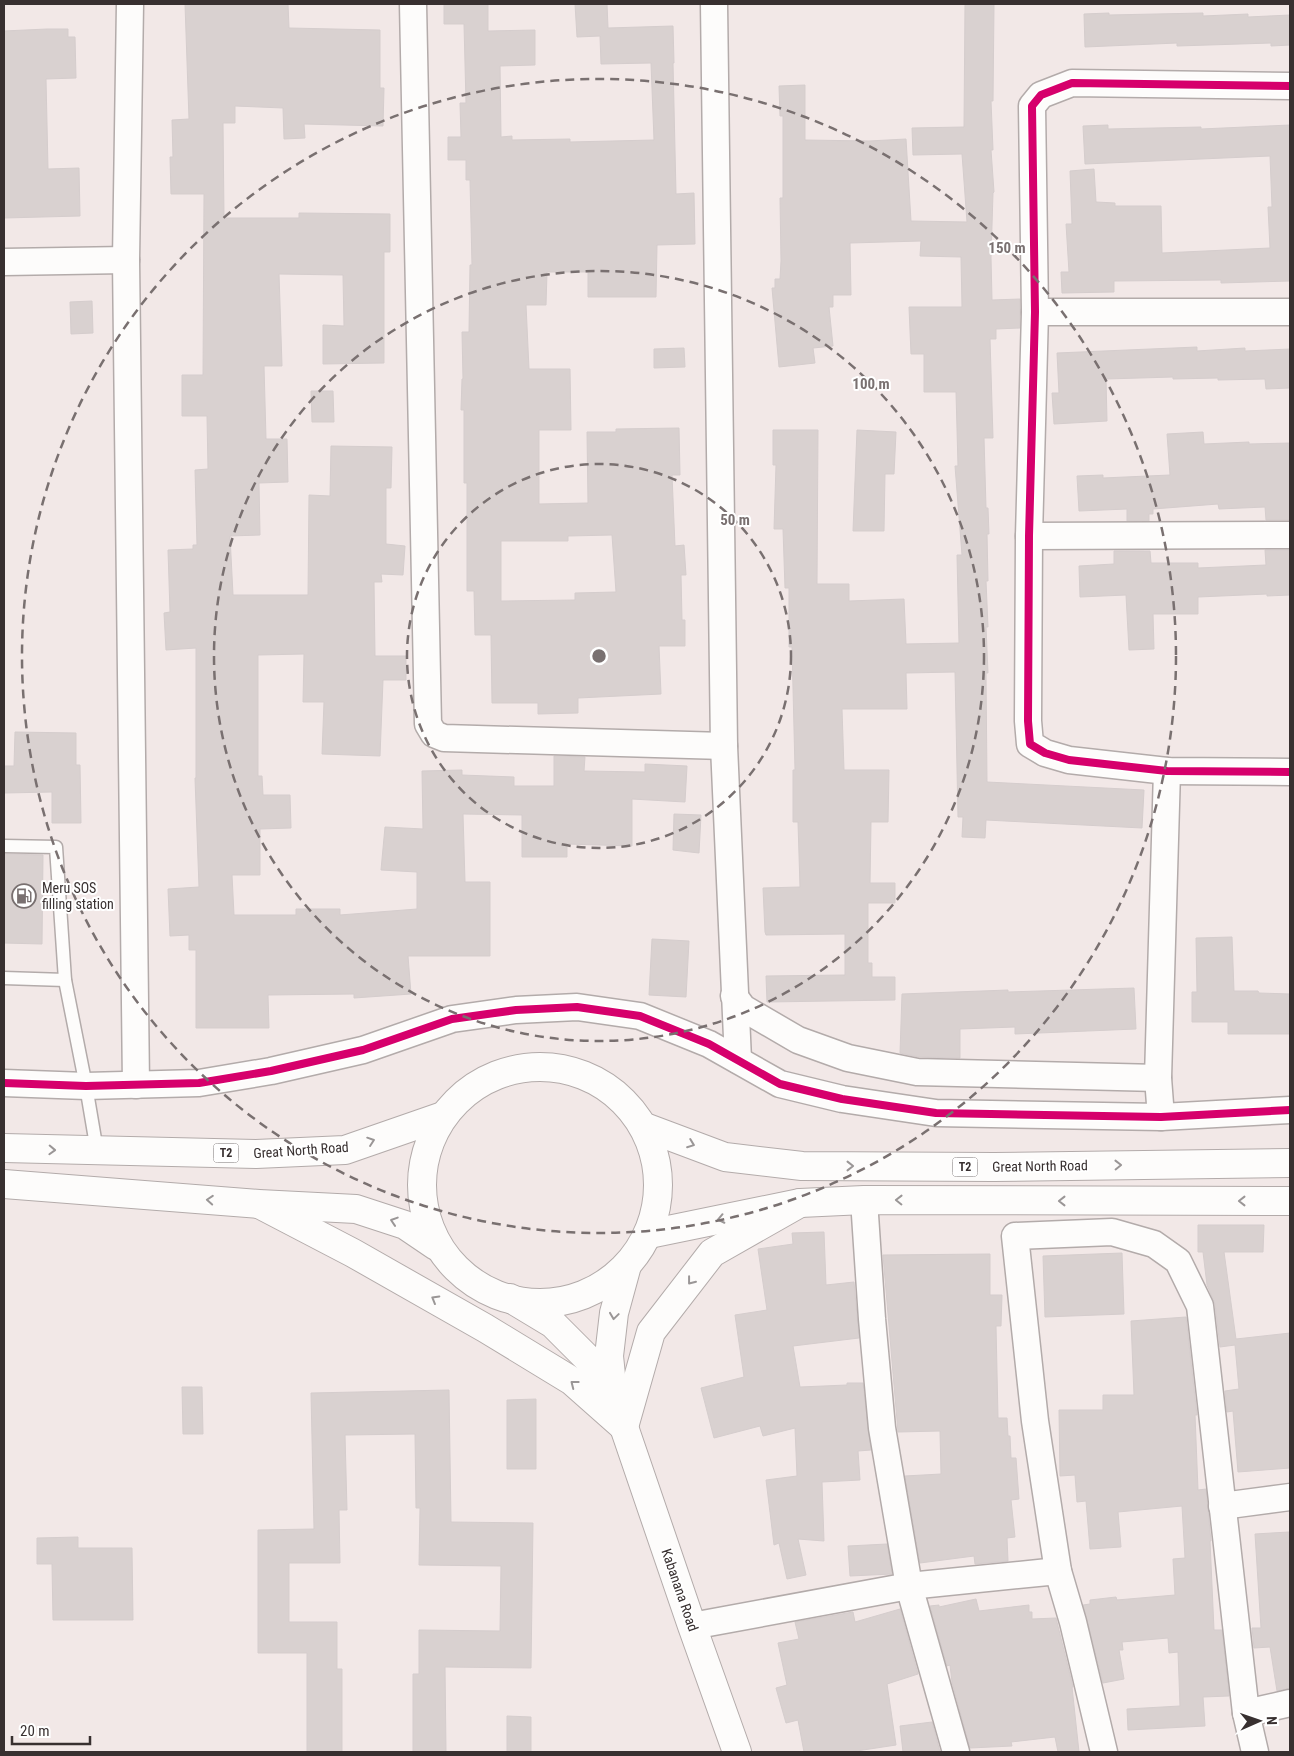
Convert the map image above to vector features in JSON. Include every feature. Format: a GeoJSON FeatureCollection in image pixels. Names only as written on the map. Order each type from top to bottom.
{"type":"FeatureCollection","features":[{"type":"Feature","properties":{"kind":"main road","name":"T2"},"geometry":{"type":"LineString","coordinates":[[4,1184],[259,1204],[356,1209],[405,1225],[436,1246],[457,1269],[481,1288],[510,1298],[530,1302],[550,1302],[572,1298],[591,1291],[626,1269],[649,1234],[658,1204],[660,1188],[657,1156],[645,1127],[634,1110],[607,1088],[583,1076],[556,1069],[538,1068],[502,1074],[469,1091],[443,1116],[432,1132],[420,1170],[419,1190],[422,1209],[436,1246]]}},
{"type":"Feature","properties":{"kind":"main road","name":"Great North Road"},"geometry":{"type":"LineString","coordinates":[[4,1148],[256,1154],[345,1150],[443,1116]]}},
{"type":"Feature","properties":{"kind":"main road","name":"Great North Road"},"geometry":{"type":"LineString","coordinates":[[645,1127],[725,1157],[802,1166],[994,1167],[1290,1163]]}},
{"type":"Feature","properties":{"kind":"main road"},"geometry":{"type":"LineString","coordinates":[[649,1234],[800,1203],[864,1200],[1290,1201]]}},
{"type":"Feature","properties":{"kind":"main road"},"geometry":{"type":"LineString","coordinates":[[624,1427],[651,1332],[712,1253],[800,1203]]}},
{"type":"Feature","properties":{"kind":"main road"},"geometry":{"type":"LineString","coordinates":[[259,1204],[353,1253],[493,1333],[572,1381],[624,1427]]}},
{"type":"Feature","properties":{"kind":"main road"},"geometry":{"type":"LineString","coordinates":[[614,1401],[610,1356],[614,1313],[626,1269]]}},
{"type":"Feature","properties":{"kind":"main road"},"geometry":{"type":"LineString","coordinates":[[510,1298],[553,1324],[588,1359],[614,1401],[624,1427]]}},
{"type":"Feature","properties":{"kind":"main road","name":"Kabanana Road"},"geometry":{"type":"LineString","coordinates":[[624,1427],[737,1752]]}},
{"type":"Feature","properties":{"kind":"street"},"geometry":{"type":"LineString","coordinates":[[130,4],[126,260],[136,1085]]}},
{"type":"Feature","properties":{"kind":"street"},"geometry":{"type":"LineString","coordinates":[[413,4],[428,724],[434,734],[444,738],[724,746]]}},
{"type":"Feature","properties":{"kind":"street"},"geometry":{"type":"LineString","coordinates":[[714,4],[724,746],[738,1060]]}},
{"type":"Feature","properties":{"kind":"street"},"geometry":{"type":"LineString","coordinates":[[1290,86],[1072,83],[1041,95],[1032,106],[1035,312],[1029,536],[1028,721],[1030,744],[1045,752],[1069,760],[1167,771],[1290,772]]}},
{"type":"Feature","properties":{"kind":"street"},"geometry":{"type":"LineString","coordinates":[[4,262],[126,260]]}},
{"type":"Feature","properties":{"kind":"street"},"geometry":{"type":"LineString","coordinates":[[1035,312],[1290,312]]}},
{"type":"Feature","properties":{"kind":"street"},"geometry":{"type":"LineString","coordinates":[[1029,536],[1290,535]]}},
{"type":"Feature","properties":{"kind":"street"},"geometry":{"type":"LineString","coordinates":[[1161,1117],[1158,1078],[1167,771]]}},
{"type":"Feature","properties":{"kind":"street"},"geometry":{"type":"LineString","coordinates":[[734,996],[744,1008],[798,1040],[848,1058],[917,1072],[1158,1078]]}},
{"type":"Feature","properties":{"kind":"street"},"geometry":{"type":"LineString","coordinates":[[4,1083],[86,1086],[199,1083],[271,1072],[363,1050],[452,1019],[516,1010],[577,1007],[640,1016],[708,1044],[780,1084],[842,1099],[936,1113],[1161,1117],[1290,1110]]}},
{"type":"Feature","properties":{"kind":"street"},"geometry":{"type":"LineString","coordinates":[[864,1200],[882,1428],[909,1586],[956,1752]]}},
{"type":"Feature","properties":{"kind":"street"},"geometry":{"type":"LineString","coordinates":[[1104,1752],[1074,1622],[1058,1571],[1035,1421],[1015,1236],[1112,1232],[1154,1244],[1178,1262],[1200,1306],[1246,1713],[1255,1752]]}},
{"type":"Feature","properties":{"kind":"street"},"geometry":{"type":"LineString","coordinates":[[1222,1506],[1290,1497]]}},
{"type":"Feature","properties":{"kind":"street"},"geometry":{"type":"LineString","coordinates":[[692,1626],[909,1586],[1058,1571]]}},
{"type":"Feature","properties":{"kind":"street"},"geometry":{"type":"LineString","coordinates":[[1246,1713],[1290,1703]]}},
{"type":"Feature","properties":{"kind":"lane"},"geometry":{"type":"LineString","coordinates":[[4,846],[56,847],[64,980],[86,1086],[97,1151]]}},
{"type":"Feature","properties":{"kind":"lane"},"geometry":{"type":"LineString","coordinates":[[4,978],[64,980]]}},
{"type":"Feature","properties":{"kind":"building"},"geometry":{"type":"Polygon","coordinates":[[[185,4],[288,4],[289,28],[380,30],[380,88],[384,88],[383,126],[304,124],[305,138],[284,139],[283,108],[235,106],[235,123],[223,123],[224,218],[299,218],[299,213],[390,214],[390,252],[384,252],[384,363],[323,364],[323,325],[344,326],[343,275],[279,274],[282,366],[264,366],[266,439],[287,439],[288,482],[259,483],[260,535],[230,536],[233,595],[308,595],[309,495],[330,496],[331,446],[392,447],[391,488],[386,488],[386,544],[405,546],[403,575],[381,574],[382,582],[374,582],[375,656],[406,656],[406,680],[383,680],[380,756],[322,754],[324,702],[303,702],[304,654],[258,655],[258,776],[262,776],[263,795],[290,795],[291,828],[260,829],[260,875],[232,875],[234,915],[296,915],[296,909],[340,909],[340,915],[417,909],[417,872],[381,870],[385,827],[423,829],[422,771],[462,770],[462,775],[514,777],[514,786],[554,786],[554,756],[585,757],[584,771],[645,772],[645,764],[687,766],[685,802],[632,799],[632,846],[567,844],[567,857],[522,857],[522,815],[463,814],[465,882],[490,882],[490,956],[408,956],[411,994],[354,998],[354,994],[268,995],[269,1028],[196,1028],[196,950],[189,950],[189,935],[170,936],[168,889],[199,887],[195,778],[196,648],[166,650],[164,613],[170,612],[168,550],[193,549],[193,545],[197,545],[195,470],[208,469],[207,416],[182,416],[182,375],[203,375],[204,194],[171,194],[172,120],[189,119],[185,4]]]}},
{"type":"Feature","properties":{"kind":"building"},"geometry":{"type":"Polygon","coordinates":[[[444,4],[488,4],[488,31],[535,30],[535,65],[500,66],[501,137],[512,136],[512,140],[570,139],[570,142],[654,140],[651,63],[601,64],[600,36],[577,37],[575,4],[607,4],[608,28],[673,26],[676,194],[694,193],[695,244],[657,245],[656,297],[588,297],[588,272],[547,272],[546,305],[526,305],[529,369],[570,369],[571,430],[539,430],[539,504],[588,503],[587,432],[616,432],[616,429],[679,428],[680,475],[672,475],[675,546],[684,545],[686,575],[681,575],[682,620],[685,620],[685,646],[659,646],[661,694],[578,698],[578,713],[538,714],[538,703],[492,703],[491,635],[475,635],[474,591],[467,591],[467,483],[464,483],[464,410],[461,410],[463,379],[462,332],[469,332],[470,265],[472,265],[470,180],[466,180],[466,160],[448,160],[448,137],[461,137],[460,103],[466,103],[464,24],[444,24],[444,4]],[[612,535],[568,536],[568,541],[501,541],[501,601],[575,600],[575,593],[616,592],[612,535]]]}},
{"type":"Feature","properties":{"kind":"building"},"geometry":{"type":"Polygon","coordinates":[[[965,4],[994,4],[993,101],[991,101],[993,150],[991,150],[994,192],[991,258],[992,300],[1020,299],[1020,328],[996,329],[996,339],[990,339],[993,438],[984,438],[986,508],[988,508],[989,534],[987,534],[988,581],[986,581],[988,627],[986,627],[988,673],[986,673],[987,782],[1144,790],[1142,828],[986,820],[985,838],[962,837],[963,817],[958,817],[955,672],[906,673],[907,709],[842,709],[844,770],[889,770],[888,822],[871,822],[870,883],[895,883],[895,903],[868,903],[868,963],[872,963],[872,977],[895,977],[895,1000],[767,1002],[766,976],[845,975],[845,934],[766,935],[765,932],[763,888],[800,887],[798,822],[793,822],[793,770],[795,770],[792,647],[789,647],[789,588],[785,588],[783,529],[774,529],[776,465],[773,465],[773,430],[818,430],[817,584],[849,584],[849,601],[904,599],[906,644],[959,643],[957,555],[962,555],[955,466],[958,466],[956,392],[924,392],[924,354],[911,354],[909,307],[962,307],[961,257],[920,256],[921,241],[850,243],[851,295],[833,295],[833,307],[829,307],[833,346],[813,348],[815,363],[779,367],[772,288],[775,288],[775,279],[780,279],[781,261],[780,198],[783,198],[783,116],[780,116],[779,86],[805,85],[805,140],[869,141],[906,139],[911,221],[967,222],[962,154],[913,155],[912,128],[964,127],[965,4]]]}},
{"type":"Feature","properties":{"kind":"building"},"geometry":{"type":"Polygon","coordinates":[[[1109,13],[1109,15],[1203,13],[1203,16],[1248,14],[1248,17],[1290,15],[1290,45],[1271,46],[1271,43],[1177,46],[1177,43],[1085,47],[1084,14],[1109,13]]]}},
{"type":"Feature","properties":{"kind":"building"},"geometry":{"type":"Polygon","coordinates":[[[68,29],[68,37],[75,37],[76,78],[46,79],[48,169],[79,168],[80,216],[4,218],[4,31],[68,29]]]}},
{"type":"Feature","properties":{"kind":"building"},"geometry":{"type":"Polygon","coordinates":[[[1108,125],[1108,129],[1201,127],[1201,129],[1290,125],[1290,281],[1221,283],[1221,280],[1114,281],[1114,292],[1062,293],[1061,272],[1069,272],[1066,224],[1072,224],[1070,171],[1094,169],[1096,202],[1115,203],[1115,206],[1161,206],[1162,253],[1270,248],[1268,207],[1272,207],[1270,156],[1085,164],[1083,126],[1108,125]]]}},
{"type":"Feature","properties":{"kind":"building"},"geometry":{"type":"Polygon","coordinates":[[[92,301],[93,333],[71,334],[70,302],[92,301]]]}},
{"type":"Feature","properties":{"kind":"building"},"geometry":{"type":"Polygon","coordinates":[[[1197,347],[1197,351],[1245,348],[1245,351],[1290,349],[1290,388],[1266,389],[1265,379],[1218,380],[1218,378],[1173,379],[1173,377],[1106,379],[1107,421],[1054,424],[1052,393],[1059,393],[1057,353],[1197,347]]]}},
{"type":"Feature","properties":{"kind":"building"},"geometry":{"type":"Polygon","coordinates":[[[684,348],[685,367],[654,368],[654,349],[684,348]]]}},
{"type":"Feature","properties":{"kind":"building"},"geometry":{"type":"Polygon","coordinates":[[[311,391],[333,391],[334,422],[312,422],[311,391]]]}},
{"type":"Feature","properties":{"kind":"building"},"geometry":{"type":"Polygon","coordinates":[[[857,430],[896,432],[894,474],[885,474],[884,531],[853,531],[857,430]]]}},
{"type":"Feature","properties":{"kind":"building"},"geometry":{"type":"Polygon","coordinates":[[[1203,432],[1204,444],[1290,443],[1290,520],[1266,520],[1265,507],[1219,509],[1218,504],[1153,509],[1153,514],[1149,514],[1149,521],[1127,521],[1127,509],[1079,511],[1077,476],[1103,475],[1103,478],[1170,475],[1167,434],[1203,432]]]}},
{"type":"Feature","properties":{"kind":"building"},"geometry":{"type":"Polygon","coordinates":[[[1265,550],[1290,550],[1290,595],[1198,597],[1198,614],[1153,614],[1154,649],[1129,650],[1126,595],[1080,597],[1079,566],[1114,564],[1114,551],[1150,551],[1151,563],[1198,563],[1198,568],[1266,565],[1265,550]]]}},
{"type":"Feature","properties":{"kind":"building"},"geometry":{"type":"Polygon","coordinates":[[[15,732],[76,733],[76,765],[80,765],[81,823],[52,823],[52,792],[4,793],[4,766],[14,766],[15,732]]]}},
{"type":"Feature","properties":{"kind":"building"},"geometry":{"type":"Polygon","coordinates":[[[674,814],[701,815],[699,853],[673,850],[674,814]]]}},
{"type":"Feature","properties":{"kind":"building"},"geometry":{"type":"Polygon","coordinates":[[[4,854],[43,855],[42,944],[4,943],[4,854]]]}},
{"type":"Feature","properties":{"kind":"building"},"geometry":{"type":"Polygon","coordinates":[[[1232,937],[1234,991],[1290,994],[1290,1034],[1228,1034],[1228,1022],[1192,1022],[1192,992],[1197,992],[1196,938],[1232,937]]]}},
{"type":"Feature","properties":{"kind":"building"},"geometry":{"type":"Polygon","coordinates":[[[652,939],[689,941],[686,997],[649,995],[652,939]]]}},
{"type":"Feature","properties":{"kind":"building"},"geometry":{"type":"Polygon","coordinates":[[[1134,988],[1136,1029],[1015,1034],[1015,1027],[960,1029],[960,1058],[919,1057],[900,1053],[902,994],[1134,988]]]}},
{"type":"Feature","properties":{"kind":"building"},"geometry":{"type":"Polygon","coordinates":[[[1198,1225],[1264,1225],[1263,1252],[1224,1252],[1236,1339],[1290,1333],[1290,1468],[1238,1472],[1233,1411],[1227,1412],[1225,1391],[1239,1389],[1235,1345],[1220,1347],[1215,1304],[1207,1285],[1203,1252],[1198,1252],[1198,1225]]]}},
{"type":"Feature","properties":{"kind":"building"},"geometry":{"type":"Polygon","coordinates":[[[824,1232],[826,1285],[854,1282],[859,1338],[793,1346],[800,1387],[863,1383],[871,1450],[858,1451],[860,1480],[822,1482],[824,1541],[798,1539],[806,1575],[787,1579],[779,1543],[774,1545],[766,1480],[797,1476],[795,1428],[763,1436],[760,1426],[714,1438],[701,1388],[744,1377],[735,1315],[767,1310],[758,1249],[793,1244],[792,1233],[824,1232]]]}},
{"type":"Feature","properties":{"kind":"building"},"geometry":{"type":"Polygon","coordinates":[[[1122,1253],[1124,1314],[1045,1317],[1043,1256],[1122,1253]]]}},
{"type":"Feature","properties":{"kind":"building"},"geometry":{"type":"Polygon","coordinates":[[[990,1254],[990,1295],[1002,1295],[1001,1326],[996,1326],[998,1418],[1007,1418],[1011,1458],[1016,1458],[1019,1499],[1011,1500],[1015,1537],[1007,1538],[1008,1561],[975,1564],[974,1556],[920,1563],[905,1476],[941,1474],[940,1431],[898,1432],[883,1255],[990,1254]]]}},
{"type":"Feature","properties":{"kind":"building"},"geometry":{"type":"Polygon","coordinates":[[[1186,1317],[1197,1415],[1195,1415],[1198,1490],[1206,1489],[1211,1541],[1214,1630],[1222,1630],[1229,1696],[1203,1697],[1205,1726],[1128,1730],[1127,1709],[1180,1706],[1178,1652],[1169,1653],[1168,1638],[1122,1642],[1123,1650],[1119,1650],[1124,1679],[1103,1683],[1083,1605],[1090,1604],[1090,1600],[1116,1597],[1117,1600],[1175,1595],[1173,1559],[1185,1558],[1182,1506],[1118,1512],[1121,1547],[1090,1549],[1086,1501],[1077,1502],[1075,1475],[1060,1476],[1059,1410],[1103,1410],[1103,1395],[1134,1395],[1131,1321],[1186,1317]]]}},
{"type":"Feature","properties":{"kind":"building"},"geometry":{"type":"Polygon","coordinates":[[[182,1387],[202,1387],[203,1434],[183,1434],[182,1387]]]}},
{"type":"Feature","properties":{"kind":"building"},"geometry":{"type":"Polygon","coordinates":[[[449,1390],[451,1522],[533,1523],[531,1668],[445,1667],[446,1752],[413,1752],[413,1674],[419,1674],[419,1630],[500,1631],[501,1566],[419,1565],[420,1508],[416,1508],[415,1434],[345,1435],[347,1510],[339,1510],[340,1563],[289,1563],[289,1622],[337,1622],[337,1669],[342,1669],[342,1752],[307,1752],[307,1653],[258,1653],[258,1530],[314,1529],[311,1393],[449,1390]]]}},
{"type":"Feature","properties":{"kind":"building"},"geometry":{"type":"Polygon","coordinates":[[[536,1399],[536,1469],[507,1469],[507,1400],[536,1399]]]}},
{"type":"Feature","properties":{"kind":"building"},"geometry":{"type":"Polygon","coordinates":[[[1289,1532],[1290,1688],[1277,1691],[1270,1647],[1254,1648],[1252,1628],[1261,1628],[1255,1534],[1289,1532]]]}},
{"type":"Feature","properties":{"kind":"building"},"geometry":{"type":"Polygon","coordinates":[[[78,1537],[78,1548],[132,1548],[133,1620],[53,1620],[52,1564],[37,1564],[37,1538],[78,1537]]]}},
{"type":"Feature","properties":{"kind":"building"},"geometry":{"type":"Polygon","coordinates":[[[887,1544],[892,1574],[850,1576],[848,1546],[887,1544]]]}},
{"type":"Feature","properties":{"kind":"building"},"geometry":{"type":"Polygon","coordinates":[[[976,1599],[979,1611],[1029,1605],[1032,1619],[1056,1618],[1073,1687],[1079,1752],[1058,1752],[1055,1737],[1011,1742],[1012,1746],[970,1748],[952,1682],[950,1665],[947,1666],[930,1606],[939,1605],[939,1607],[976,1599]]]}},
{"type":"Feature","properties":{"kind":"building"},"geometry":{"type":"Polygon","coordinates":[[[900,1609],[918,1674],[887,1684],[896,1745],[850,1752],[804,1752],[798,1720],[786,1723],[776,1688],[787,1685],[778,1643],[799,1639],[795,1622],[853,1612],[855,1622],[900,1609]]]}},
{"type":"Feature","properties":{"kind":"building"},"geometry":{"type":"Polygon","coordinates":[[[507,1716],[531,1717],[531,1752],[507,1752],[507,1716]]]}},
{"type":"Feature","properties":{"kind":"building"},"geometry":{"type":"Polygon","coordinates":[[[932,1722],[940,1752],[903,1752],[900,1726],[932,1722]]]}},
{"type":"Feature","properties":{"kind":"cycle path"},"geometry":{"type":"LineString","coordinates":[[1290,86],[1072,83],[1041,95],[1032,106],[1035,312],[1029,536],[1028,721],[1030,744],[1045,753],[1069,760],[1167,771],[1290,772]]}},
{"type":"Feature","properties":{"kind":"cycle path"},"geometry":{"type":"LineString","coordinates":[[4,1083],[86,1086],[199,1083],[271,1071],[363,1050],[452,1019],[516,1010],[577,1007],[640,1016],[709,1044],[780,1084],[842,1099],[936,1113],[1161,1117],[1290,1110]]}},
{"type":"Feature","properties":{"kind":"place","name":"Meru SOS filling station"},"geometry":{"type":"Point","coordinates":[24,896]}}]}
